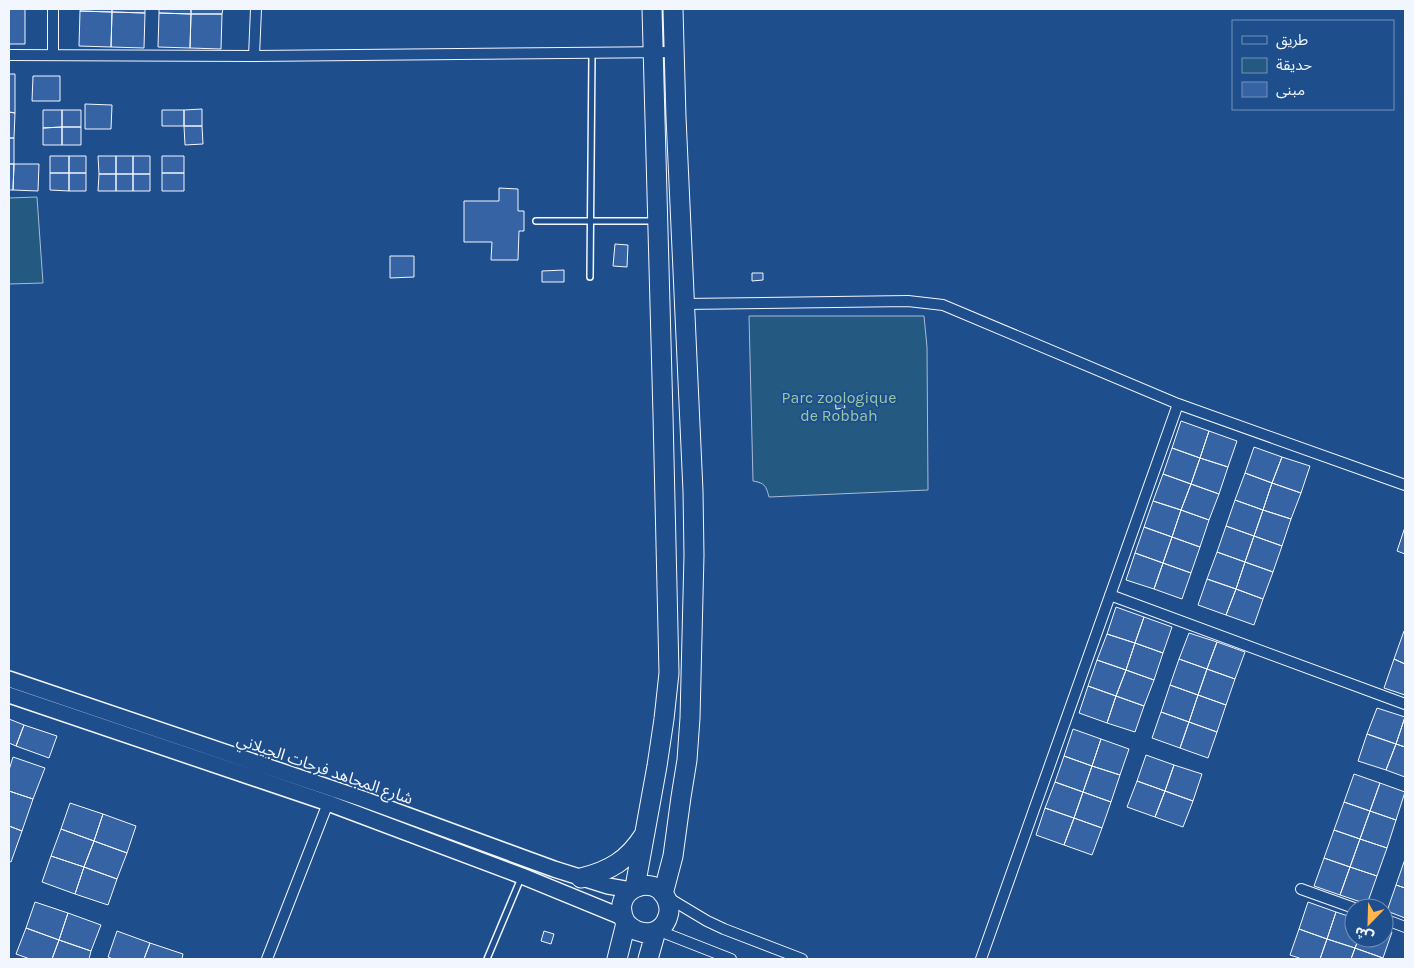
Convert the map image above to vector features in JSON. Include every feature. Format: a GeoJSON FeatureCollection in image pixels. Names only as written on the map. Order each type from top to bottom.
{"type":"FeatureCollection","features":[{"type":"Feature","properties":{"kind":"highway"},"geometry":{"type":"LineString","coordinates":[[617,959],[624,920],[621,905],[623,899],[633,888],[646,832],[664,719],[669,673],[652,9]]}},
{"type":"Feature","properties":{"kind":"highway"},"geometry":{"type":"LineString","coordinates":[[624,920],[636,932],[649,933],[656,931],[662,926],[668,915],[669,909],[664,895],[673,856],[687,760],[690,718],[694,528],[673,9]]}},
{"type":"Feature","properties":{"kind":"highway"},"geometry":{"type":"LineString","coordinates":[[581,878],[597,874],[626,858],[646,832]]}},
{"type":"Feature","properties":{"kind":"highway"},"geometry":{"type":"LineString","coordinates":[[633,888],[641,886],[653,887],[664,895]]}},
{"type":"Feature","properties":{"kind":"highway"},"geometry":{"type":"LineString","coordinates":[[648,959],[656,931]]}},
{"type":"Feature","properties":{"kind":"street"},"geometry":{"type":"LineString","coordinates":[[52,9],[52,55]]}},
{"type":"Feature","properties":{"kind":"street"},"geometry":{"type":"LineString","coordinates":[[254,56],[256,9]]}},
{"type":"Feature","properties":{"kind":"street"},"geometry":{"type":"LineString","coordinates":[[9,55],[254,56],[675,52]]}},
{"type":"Feature","properties":{"kind":"street"},"geometry":{"type":"LineString","coordinates":[[684,304],[908,301],[943,305],[1178,404],[1405,485]]}},
{"type":"Feature","properties":{"kind":"street"},"geometry":{"type":"LineString","coordinates":[[981,959],[1178,404]]}},
{"type":"Feature","properties":{"kind":"street"},"geometry":{"type":"LineString","coordinates":[[1110,595],[1405,704]]}},
{"type":"Feature","properties":{"kind":"street","name":"شارع المجاهد فرحات الجيلاني"},"geometry":{"type":"LineString","coordinates":[[9,679],[363,799],[581,878],[608,886],[633,888]]}},
{"type":"Feature","properties":{"kind":"street","name":"شارع المجاهد فرحات الجيلاني"},"geometry":{"type":"LineString","coordinates":[[9,695],[328,803],[522,876],[624,920]]}},
{"type":"Feature","properties":{"kind":"street"},"geometry":{"type":"LineString","coordinates":[[267,959],[328,803]]}},
{"type":"Feature","properties":{"kind":"street"},"geometry":{"type":"LineString","coordinates":[[1301,889],[1344,904]]}},
{"type":"Feature","properties":{"kind":"street"},"geometry":{"type":"LineString","coordinates":[[664,895],[724,929],[802,959]]}},
{"type":"Feature","properties":{"kind":"street"},"geometry":{"type":"LineString","coordinates":[[656,931],[728,959]]}},
{"type":"Feature","properties":{"kind":"lane"},"geometry":{"type":"LineString","coordinates":[[590,277],[592,53]]}},
{"type":"Feature","properties":{"kind":"lane"},"geometry":{"type":"LineString","coordinates":[[536,222],[658,221]]}},
{"type":"Feature","properties":{"kind":"lane"},"geometry":{"type":"LineString","coordinates":[[487,959],[522,876]]}},
{"type":"Feature","properties":{"kind":"green space"},"geometry":{"type":"Polygon","coordinates":[[[37,197],[43,283],[9,284],[9,198],[37,197]]]}},
{"type":"Feature","properties":{"kind":"green space","name":"Parc zoologique de Robbah"},"geometry":{"type":"Polygon","coordinates":[[[749,316],[924,316],[927,347],[928,490],[769,497],[764,486],[753,481],[749,316]]]}},
{"type":"Feature","properties":{"kind":"building"},"geometry":{"type":"Polygon","coordinates":[[[9,9],[25,9],[25,44],[9,44],[9,9]]]}},
{"type":"Feature","properties":{"kind":"building"},"geometry":{"type":"Polygon","coordinates":[[[80,9],[112,9],[112,12],[80,11],[80,9]]]}},
{"type":"Feature","properties":{"kind":"building"},"geometry":{"type":"Polygon","coordinates":[[[112,9],[145,9],[145,13],[112,12],[112,9]]]}},
{"type":"Feature","properties":{"kind":"building"},"geometry":{"type":"Polygon","coordinates":[[[159,9],[191,9],[191,14],[159,13],[159,9]]]}},
{"type":"Feature","properties":{"kind":"building"},"geometry":{"type":"Polygon","coordinates":[[[191,9],[223,9],[222,14],[191,14],[191,9]]]}},
{"type":"Feature","properties":{"kind":"building"},"geometry":{"type":"Polygon","coordinates":[[[80,11],[112,12],[111,47],[79,46],[80,11]]]}},
{"type":"Feature","properties":{"kind":"building"},"geometry":{"type":"Polygon","coordinates":[[[112,12],[145,13],[144,48],[111,47],[112,12]]]}},
{"type":"Feature","properties":{"kind":"building"},"geometry":{"type":"Polygon","coordinates":[[[159,13],[191,14],[190,48],[158,47],[159,13]]]}},
{"type":"Feature","properties":{"kind":"building"},"geometry":{"type":"Polygon","coordinates":[[[191,14],[222,14],[221,49],[190,48],[191,14]]]}},
{"type":"Feature","properties":{"kind":"building"},"geometry":{"type":"Polygon","coordinates":[[[9,74],[15,74],[15,113],[9,112],[9,74]]]}},
{"type":"Feature","properties":{"kind":"building"},"geometry":{"type":"Polygon","coordinates":[[[33,76],[60,76],[60,101],[32,101],[33,76]]]}},
{"type":"Feature","properties":{"kind":"building"},"geometry":{"type":"Polygon","coordinates":[[[85,104],[112,105],[111,129],[85,129],[85,104]]]}},
{"type":"Feature","properties":{"kind":"building"},"geometry":{"type":"Polygon","coordinates":[[[202,109],[202,126],[184,126],[184,110],[202,109]]]}},
{"type":"Feature","properties":{"kind":"building"},"geometry":{"type":"Polygon","coordinates":[[[43,110],[62,110],[62,127],[43,128],[43,110]]]}},
{"type":"Feature","properties":{"kind":"building"},"geometry":{"type":"Polygon","coordinates":[[[62,110],[81,110],[81,127],[62,127],[62,110]]]}},
{"type":"Feature","properties":{"kind":"building"},"geometry":{"type":"Polygon","coordinates":[[[162,110],[184,110],[184,126],[162,126],[162,110]]]}},
{"type":"Feature","properties":{"kind":"building"},"geometry":{"type":"Polygon","coordinates":[[[9,112],[15,113],[14,138],[9,138],[9,112]]]}},
{"type":"Feature","properties":{"kind":"building"},"geometry":{"type":"Polygon","coordinates":[[[184,126],[202,126],[203,144],[185,145],[184,126]]]}},
{"type":"Feature","properties":{"kind":"building"},"geometry":{"type":"Polygon","coordinates":[[[62,127],[81,127],[81,145],[62,145],[62,127]]]}},
{"type":"Feature","properties":{"kind":"building"},"geometry":{"type":"Polygon","coordinates":[[[62,127],[62,145],[43,145],[43,128],[62,127]]]}},
{"type":"Feature","properties":{"kind":"building"},"geometry":{"type":"Polygon","coordinates":[[[9,138],[14,138],[14,164],[9,164],[9,138]]]}},
{"type":"Feature","properties":{"kind":"building"},"geometry":{"type":"Polygon","coordinates":[[[50,156],[69,156],[69,173],[50,173],[50,156]]]}},
{"type":"Feature","properties":{"kind":"building"},"geometry":{"type":"Polygon","coordinates":[[[69,156],[86,156],[86,173],[69,173],[69,156]]]}},
{"type":"Feature","properties":{"kind":"building"},"geometry":{"type":"Polygon","coordinates":[[[98,156],[116,156],[116,174],[99,174],[98,156]]]}},
{"type":"Feature","properties":{"kind":"building"},"geometry":{"type":"Polygon","coordinates":[[[116,156],[133,156],[133,174],[116,174],[116,156]]]}},
{"type":"Feature","properties":{"kind":"building"},"geometry":{"type":"Polygon","coordinates":[[[133,156],[150,156],[150,174],[133,174],[133,156]]]}},
{"type":"Feature","properties":{"kind":"building"},"geometry":{"type":"Polygon","coordinates":[[[162,156],[184,156],[184,173],[162,173],[162,156]]]}},
{"type":"Feature","properties":{"kind":"building"},"geometry":{"type":"Polygon","coordinates":[[[9,164],[14,164],[13,190],[9,190],[9,164]]]}},
{"type":"Feature","properties":{"kind":"building"},"geometry":{"type":"Polygon","coordinates":[[[14,164],[39,164],[38,191],[13,190],[14,164]]]}},
{"type":"Feature","properties":{"kind":"building"},"geometry":{"type":"Polygon","coordinates":[[[50,173],[69,173],[69,191],[50,190],[50,173]]]}},
{"type":"Feature","properties":{"kind":"building"},"geometry":{"type":"Polygon","coordinates":[[[69,173],[86,173],[86,191],[69,191],[69,173]]]}},
{"type":"Feature","properties":{"kind":"building"},"geometry":{"type":"Polygon","coordinates":[[[162,173],[184,173],[184,191],[162,191],[162,173]]]}},
{"type":"Feature","properties":{"kind":"building"},"geometry":{"type":"Polygon","coordinates":[[[99,174],[116,174],[116,191],[98,191],[99,174]]]}},
{"type":"Feature","properties":{"kind":"building"},"geometry":{"type":"Polygon","coordinates":[[[116,174],[133,174],[133,191],[116,191],[116,174]]]}},
{"type":"Feature","properties":{"kind":"building"},"geometry":{"type":"Polygon","coordinates":[[[133,174],[150,174],[150,191],[133,191],[133,174]]]}},
{"type":"Feature","properties":{"kind":"building"},"geometry":{"type":"Polygon","coordinates":[[[499,188],[518,189],[518,211],[524,211],[524,231],[519,231],[518,260],[491,260],[492,242],[464,242],[464,201],[499,201],[499,188]]]}},
{"type":"Feature","properties":{"kind":"building"},"geometry":{"type":"Polygon","coordinates":[[[615,244],[628,245],[627,267],[613,266],[615,244]]]}},
{"type":"Feature","properties":{"kind":"building"},"geometry":{"type":"Polygon","coordinates":[[[390,256],[414,256],[414,277],[390,278],[390,256]]]}},
{"type":"Feature","properties":{"kind":"building"},"geometry":{"type":"Polygon","coordinates":[[[564,270],[564,282],[542,282],[542,271],[564,270]]]}},
{"type":"Feature","properties":{"kind":"building"},"geometry":{"type":"Polygon","coordinates":[[[752,273],[763,273],[763,280],[752,281],[752,273]]]}},
{"type":"Feature","properties":{"kind":"building"},"geometry":{"type":"Polygon","coordinates":[[[843,397],[845,408],[836,409],[835,398],[843,397]]]}},
{"type":"Feature","properties":{"kind":"building"},"geometry":{"type":"Polygon","coordinates":[[[1181,421],[1209,431],[1200,458],[1172,448],[1181,421]]]}},
{"type":"Feature","properties":{"kind":"building"},"geometry":{"type":"Polygon","coordinates":[[[1209,431],[1237,441],[1228,467],[1200,458],[1209,431]]]}},
{"type":"Feature","properties":{"kind":"building"},"geometry":{"type":"Polygon","coordinates":[[[1254,447],[1282,457],[1272,483],[1245,473],[1254,447]]]}},
{"type":"Feature","properties":{"kind":"building"},"geometry":{"type":"Polygon","coordinates":[[[1172,448],[1200,458],[1191,484],[1163,474],[1172,448]]]}},
{"type":"Feature","properties":{"kind":"building"},"geometry":{"type":"Polygon","coordinates":[[[1282,457],[1310,466],[1301,493],[1272,483],[1282,457]]]}},
{"type":"Feature","properties":{"kind":"building"},"geometry":{"type":"Polygon","coordinates":[[[1200,458],[1228,467],[1219,494],[1191,484],[1200,458]]]}},
{"type":"Feature","properties":{"kind":"building"},"geometry":{"type":"Polygon","coordinates":[[[1245,473],[1272,483],[1263,510],[1235,500],[1245,473]]]}},
{"type":"Feature","properties":{"kind":"building"},"geometry":{"type":"Polygon","coordinates":[[[1163,474],[1191,484],[1181,510],[1153,501],[1163,474]]]}},
{"type":"Feature","properties":{"kind":"building"},"geometry":{"type":"Polygon","coordinates":[[[1272,483],[1301,493],[1291,519],[1263,510],[1272,483]]]}},
{"type":"Feature","properties":{"kind":"building"},"geometry":{"type":"Polygon","coordinates":[[[1191,484],[1219,494],[1209,520],[1181,510],[1191,484]]]}},
{"type":"Feature","properties":{"kind":"building"},"geometry":{"type":"Polygon","coordinates":[[[1235,500],[1263,510],[1254,536],[1226,526],[1235,500]]]}},
{"type":"Feature","properties":{"kind":"building"},"geometry":{"type":"Polygon","coordinates":[[[1153,501],[1181,510],[1172,537],[1144,527],[1153,501]]]}},
{"type":"Feature","properties":{"kind":"building"},"geometry":{"type":"Polygon","coordinates":[[[1181,510],[1209,520],[1200,547],[1172,537],[1181,510]]]}},
{"type":"Feature","properties":{"kind":"building"},"geometry":{"type":"Polygon","coordinates":[[[1263,510],[1291,519],[1282,546],[1254,536],[1263,510]]]}},
{"type":"Feature","properties":{"kind":"building"},"geometry":{"type":"Polygon","coordinates":[[[1226,526],[1254,536],[1245,562],[1217,552],[1226,526]]]}},
{"type":"Feature","properties":{"kind":"building"},"geometry":{"type":"Polygon","coordinates":[[[1144,527],[1172,537],[1163,563],[1135,553],[1144,527]]]}},
{"type":"Feature","properties":{"kind":"building"},"geometry":{"type":"Polygon","coordinates":[[[1405,527],[1405,554],[1397,551],[1405,527]]]}},
{"type":"Feature","properties":{"kind":"building"},"geometry":{"type":"Polygon","coordinates":[[[1254,536],[1282,546],[1273,572],[1245,562],[1254,536]]]}},
{"type":"Feature","properties":{"kind":"building"},"geometry":{"type":"Polygon","coordinates":[[[1172,537],[1200,547],[1191,573],[1163,563],[1172,537]]]}},
{"type":"Feature","properties":{"kind":"building"},"geometry":{"type":"Polygon","coordinates":[[[1217,552],[1245,562],[1236,589],[1207,579],[1217,552]]]}},
{"type":"Feature","properties":{"kind":"building"},"geometry":{"type":"Polygon","coordinates":[[[1135,553],[1163,563],[1154,589],[1126,580],[1135,553]]]}},
{"type":"Feature","properties":{"kind":"building"},"geometry":{"type":"Polygon","coordinates":[[[1245,562],[1273,572],[1263,599],[1236,589],[1245,562]]]}},
{"type":"Feature","properties":{"kind":"building"},"geometry":{"type":"Polygon","coordinates":[[[1163,563],[1191,573],[1182,599],[1154,589],[1163,563]]]}},
{"type":"Feature","properties":{"kind":"building"},"geometry":{"type":"Polygon","coordinates":[[[1207,579],[1236,589],[1226,615],[1198,605],[1207,579]]]}},
{"type":"Feature","properties":{"kind":"building"},"geometry":{"type":"Polygon","coordinates":[[[1236,589],[1263,599],[1254,625],[1226,615],[1236,589]]]}},
{"type":"Feature","properties":{"kind":"building"},"geometry":{"type":"Polygon","coordinates":[[[1116,607],[1144,617],[1135,643],[1107,634],[1116,607]]]}},
{"type":"Feature","properties":{"kind":"building"},"geometry":{"type":"Polygon","coordinates":[[[1144,617],[1172,627],[1163,653],[1135,643],[1144,617]]]}},
{"type":"Feature","properties":{"kind":"building"},"geometry":{"type":"Polygon","coordinates":[[[1405,632],[1405,664],[1394,659],[1405,632]]]}},
{"type":"Feature","properties":{"kind":"building"},"geometry":{"type":"Polygon","coordinates":[[[1189,633],[1217,642],[1207,669],[1179,659],[1189,633]]]}},
{"type":"Feature","properties":{"kind":"building"},"geometry":{"type":"Polygon","coordinates":[[[1107,634],[1135,643],[1126,670],[1097,660],[1107,634]]]}},
{"type":"Feature","properties":{"kind":"building"},"geometry":{"type":"Polygon","coordinates":[[[1217,642],[1245,652],[1235,679],[1207,669],[1217,642]]]}},
{"type":"Feature","properties":{"kind":"building"},"geometry":{"type":"Polygon","coordinates":[[[1135,643],[1163,653],[1154,680],[1126,670],[1135,643]]]}},
{"type":"Feature","properties":{"kind":"building"},"geometry":{"type":"Polygon","coordinates":[[[1179,659],[1207,669],[1198,695],[1170,685],[1179,659]]]}},
{"type":"Feature","properties":{"kind":"building"},"geometry":{"type":"Polygon","coordinates":[[[1394,659],[1405,664],[1405,695],[1384,688],[1394,659]]]}},
{"type":"Feature","properties":{"kind":"building"},"geometry":{"type":"Polygon","coordinates":[[[1097,660],[1126,670],[1116,696],[1088,686],[1097,660]]]}},
{"type":"Feature","properties":{"kind":"building"},"geometry":{"type":"Polygon","coordinates":[[[1207,669],[1235,679],[1226,705],[1198,695],[1207,669]]]}},
{"type":"Feature","properties":{"kind":"building"},"geometry":{"type":"Polygon","coordinates":[[[1126,670],[1154,680],[1144,706],[1116,696],[1126,670]]]}},
{"type":"Feature","properties":{"kind":"building"},"geometry":{"type":"Polygon","coordinates":[[[1170,685],[1198,695],[1189,722],[1161,712],[1170,685]]]}},
{"type":"Feature","properties":{"kind":"building"},"geometry":{"type":"Polygon","coordinates":[[[1088,686],[1116,696],[1107,723],[1079,713],[1088,686]]]}},
{"type":"Feature","properties":{"kind":"building"},"geometry":{"type":"Polygon","coordinates":[[[1198,695],[1226,705],[1217,732],[1189,722],[1198,695]]]}},
{"type":"Feature","properties":{"kind":"building"},"geometry":{"type":"Polygon","coordinates":[[[1116,696],[1144,706],[1135,732],[1107,723],[1116,696]]]}},
{"type":"Feature","properties":{"kind":"building"},"geometry":{"type":"Polygon","coordinates":[[[1377,708],[1405,717],[1396,744],[1367,734],[1377,708]]]}},
{"type":"Feature","properties":{"kind":"building"},"geometry":{"type":"Polygon","coordinates":[[[1161,712],[1189,722],[1180,748],[1152,738],[1161,712]]]}},
{"type":"Feature","properties":{"kind":"building"},"geometry":{"type":"Polygon","coordinates":[[[1405,717],[1405,747],[1396,744],[1405,717]]]}},
{"type":"Feature","properties":{"kind":"building"},"geometry":{"type":"Polygon","coordinates":[[[9,719],[24,725],[16,746],[9,743],[9,719]]]}},
{"type":"Feature","properties":{"kind":"building"},"geometry":{"type":"Polygon","coordinates":[[[1189,722],[1217,732],[1208,758],[1180,748],[1189,722]]]}},
{"type":"Feature","properties":{"kind":"building"},"geometry":{"type":"Polygon","coordinates":[[[24,725],[57,736],[49,758],[16,746],[24,725]]]}},
{"type":"Feature","properties":{"kind":"building"},"geometry":{"type":"Polygon","coordinates":[[[1073,729],[1101,739],[1092,766],[1064,756],[1073,729]]]}},
{"type":"Feature","properties":{"kind":"building"},"geometry":{"type":"Polygon","coordinates":[[[1367,734],[1396,744],[1386,770],[1358,761],[1367,734]]]}},
{"type":"Feature","properties":{"kind":"building"},"geometry":{"type":"Polygon","coordinates":[[[1101,739],[1129,749],[1120,775],[1092,766],[1101,739]]]}},
{"type":"Feature","properties":{"kind":"building"},"geometry":{"type":"Polygon","coordinates":[[[1396,744],[1405,747],[1405,777],[1386,770],[1396,744]]]}},
{"type":"Feature","properties":{"kind":"building"},"geometry":{"type":"Polygon","coordinates":[[[1146,755],[1174,765],[1165,791],[1137,781],[1146,755]]]}},
{"type":"Feature","properties":{"kind":"building"},"geometry":{"type":"Polygon","coordinates":[[[1064,756],[1092,766],[1083,792],[1055,782],[1064,756]]]}},
{"type":"Feature","properties":{"kind":"building"},"geometry":{"type":"Polygon","coordinates":[[[13,757],[45,768],[33,799],[9,791],[9,770],[13,757]]]}},
{"type":"Feature","properties":{"kind":"building"},"geometry":{"type":"Polygon","coordinates":[[[1174,765],[1202,774],[1193,801],[1165,791],[1174,765]]]}},
{"type":"Feature","properties":{"kind":"building"},"geometry":{"type":"Polygon","coordinates":[[[1092,766],[1120,775],[1111,802],[1083,792],[1092,766]]]}},
{"type":"Feature","properties":{"kind":"building"},"geometry":{"type":"Polygon","coordinates":[[[1354,774],[1380,783],[1370,811],[1344,802],[1354,774]]]}},
{"type":"Feature","properties":{"kind":"building"},"geometry":{"type":"Polygon","coordinates":[[[1137,781],[1165,791],[1155,817],[1127,807],[1137,781]]]}},
{"type":"Feature","properties":{"kind":"building"},"geometry":{"type":"Polygon","coordinates":[[[1055,782],[1083,792],[1074,818],[1045,808],[1055,782]]]}},
{"type":"Feature","properties":{"kind":"building"},"geometry":{"type":"Polygon","coordinates":[[[1380,783],[1405,792],[1396,820],[1370,811],[1380,783]]]}},
{"type":"Feature","properties":{"kind":"building"},"geometry":{"type":"Polygon","coordinates":[[[9,791],[33,799],[22,831],[9,826],[9,791]]]}},
{"type":"Feature","properties":{"kind":"building"},"geometry":{"type":"Polygon","coordinates":[[[1165,791],[1193,801],[1183,827],[1155,817],[1165,791]]]}},
{"type":"Feature","properties":{"kind":"building"},"geometry":{"type":"Polygon","coordinates":[[[1083,792],[1111,802],[1102,828],[1074,818],[1083,792]]]}},
{"type":"Feature","properties":{"kind":"building"},"geometry":{"type":"Polygon","coordinates":[[[1344,802],[1370,811],[1360,839],[1334,830],[1344,802]]]}},
{"type":"Feature","properties":{"kind":"building"},"geometry":{"type":"Polygon","coordinates":[[[70,803],[103,814],[94,841],[61,829],[70,803]]]}},
{"type":"Feature","properties":{"kind":"building"},"geometry":{"type":"Polygon","coordinates":[[[1045,808],[1074,818],[1064,845],[1036,835],[1045,808]]]}},
{"type":"Feature","properties":{"kind":"building"},"geometry":{"type":"Polygon","coordinates":[[[1370,811],[1396,820],[1387,848],[1360,839],[1370,811]]]}},
{"type":"Feature","properties":{"kind":"building"},"geometry":{"type":"Polygon","coordinates":[[[103,814],[136,826],[127,853],[94,841],[103,814]]]}},
{"type":"Feature","properties":{"kind":"building"},"geometry":{"type":"Polygon","coordinates":[[[1074,818],[1102,828],[1092,855],[1064,845],[1074,818]]]}},
{"type":"Feature","properties":{"kind":"building"},"geometry":{"type":"Polygon","coordinates":[[[9,826],[22,831],[11,862],[9,861],[9,826]]]}},
{"type":"Feature","properties":{"kind":"building"},"geometry":{"type":"Polygon","coordinates":[[[61,829],[94,841],[84,867],[51,856],[61,829]]]}},
{"type":"Feature","properties":{"kind":"building"},"geometry":{"type":"Polygon","coordinates":[[[1334,830],[1360,839],[1350,867],[1324,858],[1334,830]]]}},
{"type":"Feature","properties":{"kind":"building"},"geometry":{"type":"Polygon","coordinates":[[[1360,839],[1387,848],[1377,876],[1350,867],[1360,839]]]}},
{"type":"Feature","properties":{"kind":"building"},"geometry":{"type":"Polygon","coordinates":[[[94,841],[127,853],[117,879],[84,867],[94,841]]]}},
{"type":"Feature","properties":{"kind":"building"},"geometry":{"type":"Polygon","coordinates":[[[51,856],[84,867],[75,894],[42,882],[51,856]]]}},
{"type":"Feature","properties":{"kind":"building"},"geometry":{"type":"Polygon","coordinates":[[[1324,858],[1350,867],[1340,895],[1314,886],[1324,858]]]}},
{"type":"Feature","properties":{"kind":"building"},"geometry":{"type":"Polygon","coordinates":[[[1405,859],[1405,888],[1396,885],[1405,859]]]}},
{"type":"Feature","properties":{"kind":"building"},"geometry":{"type":"Polygon","coordinates":[[[84,867],[117,879],[108,905],[75,894],[84,867]]]}},
{"type":"Feature","properties":{"kind":"building"},"geometry":{"type":"Polygon","coordinates":[[[1350,867],[1377,876],[1369,898],[1349,898],[1340,895],[1350,867]]]}},
{"type":"Feature","properties":{"kind":"building"},"geometry":{"type":"Polygon","coordinates":[[[1396,885],[1405,888],[1405,918],[1394,914],[1394,898],[1392,898],[1396,885]]]}},
{"type":"Feature","properties":{"kind":"building"},"geometry":{"type":"Polygon","coordinates":[[[35,902],[68,913],[59,940],[26,928],[35,902]]]}},
{"type":"Feature","properties":{"kind":"building"},"geometry":{"type":"Polygon","coordinates":[[[1308,902],[1336,912],[1327,939],[1299,929],[1308,902]]]}},
{"type":"Feature","properties":{"kind":"building"},"geometry":{"type":"Polygon","coordinates":[[[1336,912],[1344,915],[1344,944],[1327,939],[1336,912]]]}},
{"type":"Feature","properties":{"kind":"building"},"geometry":{"type":"Polygon","coordinates":[[[68,913],[101,925],[91,951],[59,940],[68,913]]]}},
{"type":"Feature","properties":{"kind":"building"},"geometry":{"type":"Polygon","coordinates":[[[26,928],[59,940],[52,959],[30,959],[16,954],[26,928]]]}},
{"type":"Feature","properties":{"kind":"building"},"geometry":{"type":"Polygon","coordinates":[[[1299,929],[1327,939],[1320,959],[1302,959],[1290,955],[1299,929]]]}},
{"type":"Feature","properties":{"kind":"building"},"geometry":{"type":"Polygon","coordinates":[[[117,931],[150,943],[144,959],[113,959],[108,957],[117,931]]]}},
{"type":"Feature","properties":{"kind":"building"},"geometry":{"type":"Polygon","coordinates":[[[544,931],[554,934],[551,944],[541,941],[544,931]]]}},
{"type":"Feature","properties":{"kind":"building"},"geometry":{"type":"Polygon","coordinates":[[[1327,939],[1344,944],[1344,948],[1355,948],[1351,959],[1320,959],[1327,939]]]}},
{"type":"Feature","properties":{"kind":"building"},"geometry":{"type":"Polygon","coordinates":[[[59,940],[91,951],[89,959],[52,959],[59,940]]]}},
{"type":"Feature","properties":{"kind":"building"},"geometry":{"type":"Polygon","coordinates":[[[150,943],[183,954],[182,959],[144,959],[150,943]]]}},
{"type":"Feature","properties":{"kind":"building"},"geometry":{"type":"Polygon","coordinates":[[[1355,948],[1386,948],[1383,958],[1355,948]]]}},
{"type":"Feature","properties":{"kind":"building"},"geometry":{"type":"Polygon","coordinates":[[[1355,948],[1383,958],[1383,959],[1351,959],[1355,948]]]}}]}
